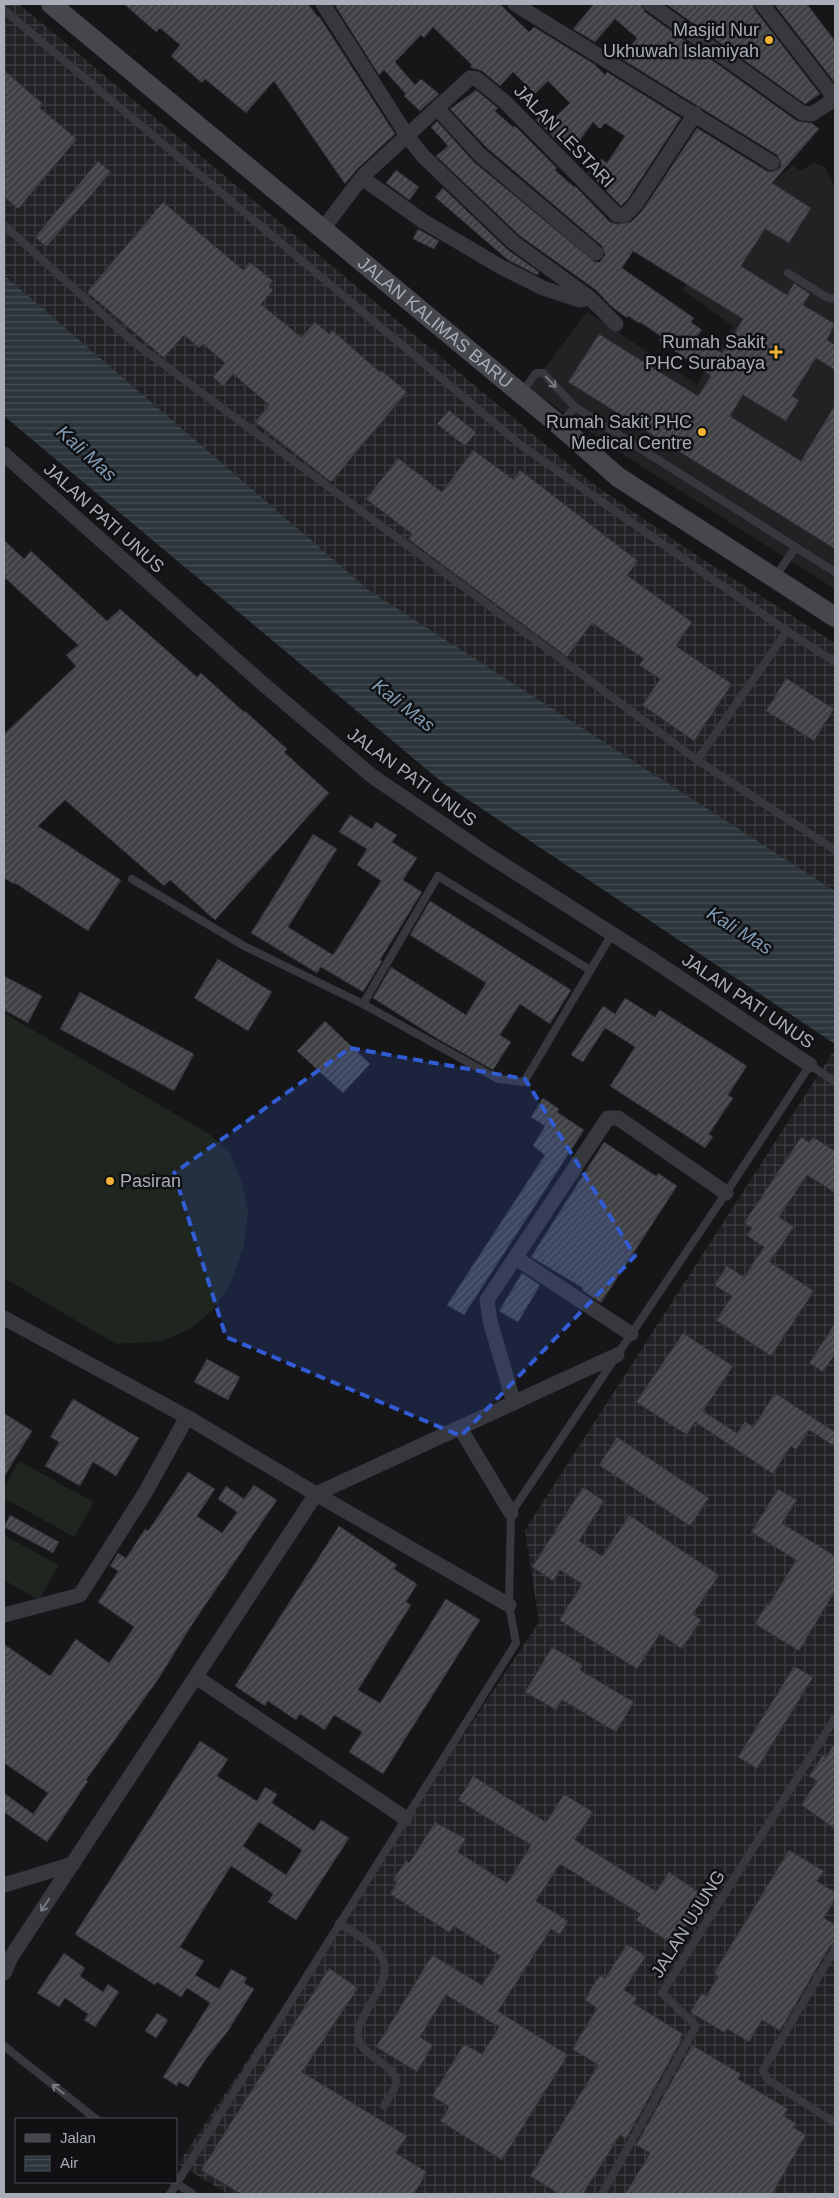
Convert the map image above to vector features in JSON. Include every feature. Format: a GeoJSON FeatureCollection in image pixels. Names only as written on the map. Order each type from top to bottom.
{"type":"FeatureCollection","features":[{"type":"Feature","properties":{"kind":"street","name":"JALAN KALIMAS BARU"},"geometry":{"type":"LineString","coordinates":[[51,4],[559,425],[618,478],[835,617]]}},
{"type":"Feature","properties":{"kind":"street"},"geometry":{"type":"LineString","coordinates":[[324,4],[408,137],[423,156],[514,243],[590,298],[616,324]]}},
{"type":"Feature","properties":{"kind":"street"},"geometry":{"type":"LineString","coordinates":[[515,4],[772,163]]}},
{"type":"Feature","properties":{"kind":"street"},"geometry":{"type":"LineString","coordinates":[[650,4],[807,114],[812,114],[834,100],[828,89],[762,4]]}},
{"type":"Feature","properties":{"kind":"street","name":"JALAN LESTARI"},"geometry":{"type":"LineString","coordinates":[[437,108],[467,79],[478,79],[504,101],[617,215],[625,215],[634,204],[695,114]]}},
{"type":"Feature","properties":{"kind":"street"},"geometry":{"type":"LineString","coordinates":[[322,230],[362,178],[437,108],[480,155],[596,254]]}},
{"type":"Feature","properties":{"kind":"street"},"geometry":{"type":"LineString","coordinates":[[362,178],[423,221],[501,267],[543,288],[579,300],[590,298]]}},
{"type":"Feature","properties":{"kind":"street","name":"JALAN PATI UNUS"},"geometry":{"type":"LineString","coordinates":[[4,454],[262,684],[372,776],[485,853],[612,934],[810,1065]]}},
{"type":"Feature","properties":{"kind":"street"},"geometry":{"type":"LineString","coordinates":[[514,1402],[490,1321],[488,1300],[608,1118],[618,1118],[726,1193]]}},
{"type":"Feature","properties":{"kind":"street"},"geometry":{"type":"LineString","coordinates":[[516,1258],[631,1334]]}},
{"type":"Feature","properties":{"kind":"street"},"geometry":{"type":"LineString","coordinates":[[4,1318],[187,1417],[509,1605]]}},
{"type":"Feature","properties":{"kind":"street"},"geometry":{"type":"LineString","coordinates":[[4,1973],[11,1957],[316,1494],[617,1355]]}},
{"type":"Feature","properties":{"kind":"street"},"geometry":{"type":"LineString","coordinates":[[4,1615],[80,1596],[145,1493],[187,1417]]}},
{"type":"Feature","properties":{"kind":"street"},"geometry":{"type":"LineString","coordinates":[[460,1428],[511,1512]]}},
{"type":"Feature","properties":{"kind":"street"},"geometry":{"type":"LineString","coordinates":[[196,1677],[405,1818]]}},
{"type":"Feature","properties":{"kind":"street"},"geometry":{"type":"LineString","coordinates":[[4,1885],[73,1864]]}},
{"type":"Feature","properties":{"kind":"lane"},"geometry":{"type":"LineString","coordinates":[[4,10],[522,446],[787,632],[835,662]]}},
{"type":"Feature","properties":{"kind":"lane"},"geometry":{"type":"LineString","coordinates":[[4,225],[132,341],[697,760],[835,850]]}},
{"type":"Feature","properties":{"kind":"lane"},"geometry":{"type":"LineString","coordinates":[[788,273],[826,297],[835,299]]}},
{"type":"Feature","properties":{"kind":"lane"},"geometry":{"type":"LineString","coordinates":[[521,394],[533,375],[543,373],[575,407],[835,572]]}},
{"type":"Feature","properties":{"kind":"lane"},"geometry":{"type":"LineString","coordinates":[[559,425],[575,407]]}},
{"type":"Feature","properties":{"kind":"lane"},"geometry":{"type":"LineString","coordinates":[[775,578],[795,548]]}},
{"type":"Feature","properties":{"kind":"lane"},"geometry":{"type":"LineString","coordinates":[[697,760],[787,632]]}},
{"type":"Feature","properties":{"kind":"lane"},"geometry":{"type":"LineString","coordinates":[[363,1004],[438,876],[590,970]]}},
{"type":"Feature","properties":{"kind":"lane"},"geometry":{"type":"LineString","coordinates":[[132,879],[244,946],[363,1004],[498,1079],[524,1082],[612,934]]}},
{"type":"Feature","properties":{"kind":"lane"},"geometry":{"type":"LineString","coordinates":[[178,2178],[516,1643],[509,1605],[511,1512],[810,1065]]}},
{"type":"Feature","properties":{"kind":"lane","name":"JALAN PATI UNUS"},"geometry":{"type":"LineString","coordinates":[[810,1065],[835,1082]]}},
{"type":"Feature","properties":{"kind":"lane","name":"JALAN UJUNG"},"geometry":{"type":"LineString","coordinates":[[602,2194],[696,2026],[662,1993],[835,1718]]}},
{"type":"Feature","properties":{"kind":"lane"},"geometry":{"type":"LineString","coordinates":[[339,1923],[373,1946],[385,1965],[384,1976],[358,2032],[359,2042],[366,2052],[390,2069],[395,2076],[396,2083],[384,2106]]}},
{"type":"Feature","properties":{"kind":"lane"},"geometry":{"type":"LineString","coordinates":[[835,1949],[763,2070],[767,2079],[835,2123]]}},
{"type":"Feature","properties":{"kind":"lane"},"geometry":{"type":"LineString","coordinates":[[4,2046],[95,2118]]}},
{"type":"Feature","properties":{"kind":"lane"},"geometry":{"type":"LineString","coordinates":[[170,2194],[175,2183],[193,2194]]}},
{"type":"Feature","properties":{"kind":"highlighted area"},"geometry":{"type":"Polygon","coordinates":[[[350,1048],[525,1079],[635,1256],[461,1436],[226,1337],[174,1173],[350,1048]]]}},
{"type":"Feature","properties":{"kind":"shaded area"},"geometry":{"type":"Polygon","coordinates":[[[4,4],[19,4],[589,481],[696,555],[835,643],[835,891],[370,591],[4,275],[4,4]]]}},
{"type":"Feature","properties":{"kind":"shaded area","name":"Rumah Sakit PHC Surabaya"},"geometry":{"type":"Polygon","coordinates":[[[814,163],[825,167],[835,188],[835,589],[613,448],[529,388],[587,312],[697,384],[733,326],[683,290],[758,171],[775,181],[793,165],[799,171],[814,163]]]}},
{"type":"Feature","properties":{"kind":"shaded area","name":"Pasiran"},"geometry":{"type":"Polygon","coordinates":[[[4,1013],[209,1134],[230,1152],[241,1181],[248,1210],[244,1245],[231,1283],[212,1311],[191,1328],[163,1341],[116,1344],[4,1278],[4,1013]]]}},
{"type":"Feature","properties":{"kind":"shaded area"},"geometry":{"type":"Polygon","coordinates":[[[835,1049],[835,2194],[228,2194],[178,2164],[539,1622],[525,1530],[835,1049]]]}},
{"type":"Feature","properties":{"kind":"shaded area"},"geometry":{"type":"Polygon","coordinates":[[[19,1461],[94,1502],[74,1537],[4,1498],[4,1487],[19,1461]]]}},
{"type":"Feature","properties":{"kind":"shaded area"},"geometry":{"type":"Polygon","coordinates":[[[4,1535],[59,1565],[39,1600],[4,1580],[4,1535]]]}},
{"type":"Feature","properties":{"kind":"water","name":"Kali Mas"},"geometry":{"type":"Polygon","coordinates":[[[4,275],[370,591],[835,891],[835,1044],[443,783],[4,416],[4,275]]]}},
{"type":"Feature","properties":{"kind":"building"},"geometry":{"type":"Polygon","coordinates":[[[124,4],[308,4],[319,16],[395,134],[357,169],[345,184],[274,81],[246,113],[205,79],[202,83],[171,56],[180,45],[160,28],[156,32],[124,4]]]}},
{"type":"Feature","properties":{"kind":"building"},"geometry":{"type":"Polygon","coordinates":[[[334,4],[500,4],[529,32],[534,27],[594,64],[605,75],[607,72],[681,118],[628,199],[621,206],[588,172],[592,173],[601,159],[607,163],[625,136],[605,123],[600,129],[593,122],[570,154],[536,120],[542,114],[550,122],[570,103],[548,81],[535,94],[513,72],[500,86],[482,71],[470,67],[472,65],[433,27],[424,38],[421,35],[395,62],[415,85],[421,79],[439,94],[420,111],[404,96],[406,94],[384,70],[379,75],[334,4]]]}},
{"type":"Feature","properties":{"kind":"building"},"geometry":{"type":"Polygon","coordinates":[[[594,4],[641,4],[645,12],[797,121],[812,123],[819,129],[772,183],[811,208],[789,243],[765,229],[741,266],[787,295],[794,283],[810,294],[803,305],[835,324],[827,340],[835,345],[835,370],[816,358],[792,396],[799,400],[786,421],[743,395],[730,416],[801,461],[835,405],[835,549],[568,382],[599,334],[698,396],[711,376],[659,340],[662,337],[640,322],[628,316],[627,318],[612,307],[596,290],[520,236],[436,156],[448,146],[431,127],[437,121],[474,162],[595,262],[600,262],[605,255],[602,246],[487,148],[450,109],[476,90],[498,108],[495,111],[513,127],[515,126],[557,168],[555,170],[575,186],[610,222],[617,224],[631,222],[642,211],[697,128],[767,171],[772,172],[780,168],[781,163],[777,155],[620,58],[637,38],[615,19],[595,42],[573,29],[594,4]],[[633,251],[622,268],[694,318],[691,322],[702,330],[697,336],[722,353],[743,319],[633,251]]]}},
{"type":"Feature","properties":{"kind":"building"},"geometry":{"type":"Polygon","coordinates":[[[666,4],[753,4],[755,10],[820,94],[805,104],[666,4]]]}},
{"type":"Feature","properties":{"kind":"building"},"geometry":{"type":"Polygon","coordinates":[[[774,4],[807,4],[835,41],[835,83],[774,4]]]}},
{"type":"Feature","properties":{"kind":"building"},"geometry":{"type":"Polygon","coordinates":[[[4,70],[43,104],[40,108],[77,139],[18,209],[4,197],[4,70]]]}},
{"type":"Feature","properties":{"kind":"building"},"geometry":{"type":"Polygon","coordinates":[[[98,161],[111,172],[46,247],[35,237],[98,161]]]}},
{"type":"Feature","properties":{"kind":"building"},"geometry":{"type":"Polygon","coordinates":[[[396,170],[419,187],[409,200],[386,183],[396,170]]]}},
{"type":"Feature","properties":{"kind":"building"},"geometry":{"type":"Polygon","coordinates":[[[443,188],[508,250],[539,272],[537,275],[508,260],[435,197],[443,188]]]}},
{"type":"Feature","properties":{"kind":"building"},"geometry":{"type":"Polygon","coordinates":[[[163,202],[243,270],[250,262],[273,281],[269,286],[273,290],[261,304],[301,337],[315,322],[329,334],[332,330],[380,372],[381,370],[407,392],[331,482],[255,422],[269,405],[233,374],[223,386],[213,377],[225,363],[203,344],[199,348],[184,335],[164,358],[87,292],[163,202]]]}},
{"type":"Feature","properties":{"kind":"building"},"geometry":{"type":"Polygon","coordinates":[[[418,229],[439,241],[434,249],[413,239],[418,229]]]}},
{"type":"Feature","properties":{"kind":"building"},"geometry":{"type":"Polygon","coordinates":[[[449,410],[476,432],[465,446],[437,424],[449,410]]]}},
{"type":"Feature","properties":{"kind":"building"},"geometry":{"type":"Polygon","coordinates":[[[473,450],[513,479],[520,470],[638,561],[627,575],[692,622],[676,646],[732,684],[694,741],[642,705],[660,679],[639,665],[644,659],[592,623],[567,657],[408,539],[412,534],[366,499],[398,458],[442,492],[473,450]]]}},
{"type":"Feature","properties":{"kind":"building"},"geometry":{"type":"Polygon","coordinates":[[[4,540],[24,559],[31,551],[107,621],[120,609],[197,677],[201,673],[245,711],[287,749],[284,752],[329,793],[215,920],[170,880],[164,886],[65,800],[38,826],[121,880],[88,931],[15,883],[4,878],[4,734],[76,666],[66,655],[78,645],[4,577],[4,540]]]}},
{"type":"Feature","properties":{"kind":"building"},"geometry":{"type":"Polygon","coordinates":[[[786,678],[834,709],[814,741],[766,711],[786,678]]]}},
{"type":"Feature","properties":{"kind":"building"},"geometry":{"type":"Polygon","coordinates":[[[350,815],[372,829],[376,822],[397,835],[392,842],[417,858],[403,880],[422,892],[380,960],[382,961],[363,992],[321,967],[317,973],[251,933],[313,834],[337,849],[288,927],[333,955],[381,881],[357,865],[367,849],[339,832],[350,815]]]}},
{"type":"Feature","properties":{"kind":"building"},"geometry":{"type":"Polygon","coordinates":[[[430,901],[571,990],[550,1024],[520,1004],[500,1035],[511,1042],[493,1070],[436,1038],[373,998],[391,967],[466,1015],[486,983],[410,935],[430,901]]]}},
{"type":"Feature","properties":{"kind":"building"},"geometry":{"type":"Polygon","coordinates":[[[218,959],[272,992],[248,1031],[194,998],[218,959]]]}},
{"type":"Feature","properties":{"kind":"building"},"geometry":{"type":"Polygon","coordinates":[[[4,976],[42,996],[28,1023],[4,1010],[4,976]]]}},
{"type":"Feature","properties":{"kind":"building"},"geometry":{"type":"Polygon","coordinates":[[[80,992],[194,1054],[174,1091],[60,1029],[80,992]]]}},
{"type":"Feature","properties":{"kind":"building"},"geometry":{"type":"Polygon","coordinates":[[[625,998],[655,1017],[660,1010],[747,1066],[728,1095],[733,1098],[709,1134],[713,1137],[705,1148],[610,1086],[635,1047],[605,1028],[583,1062],[571,1055],[603,1006],[615,1014],[625,998]]]}},
{"type":"Feature","properties":{"kind":"building"},"geometry":{"type":"Polygon","coordinates":[[[325,1021],[370,1064],[343,1093],[297,1051],[325,1021]]]}},
{"type":"Feature","properties":{"kind":"building"},"geometry":{"type":"Polygon","coordinates":[[[543,1098],[559,1109],[557,1112],[584,1130],[464,1315],[447,1305],[545,1155],[533,1146],[545,1126],[531,1117],[543,1098]]]}},
{"type":"Feature","properties":{"kind":"building"},"geometry":{"type":"Polygon","coordinates":[[[801,1137],[809,1142],[813,1137],[835,1151],[835,1193],[807,1175],[779,1217],[794,1227],[770,1262],[814,1291],[771,1356],[716,1320],[732,1296],[714,1285],[727,1266],[744,1277],[764,1247],[746,1235],[752,1228],[744,1223],[801,1137]]]}},
{"type":"Feature","properties":{"kind":"building"},"geometry":{"type":"Polygon","coordinates":[[[604,1142],[656,1176],[658,1173],[677,1186],[601,1303],[582,1290],[583,1288],[531,1257],[604,1142]]]}},
{"type":"Feature","properties":{"kind":"building"},"geometry":{"type":"Polygon","coordinates":[[[522,1273],[540,1285],[518,1322],[499,1311],[522,1273]]]}},
{"type":"Feature","properties":{"kind":"building"},"geometry":{"type":"Polygon","coordinates":[[[835,1323],[835,1354],[823,1372],[809,1363],[835,1323]]]}},
{"type":"Feature","properties":{"kind":"building"},"geometry":{"type":"Polygon","coordinates":[[[683,1333],[733,1366],[703,1411],[737,1433],[745,1421],[753,1427],[775,1393],[835,1432],[835,1447],[809,1430],[796,1450],[791,1446],[773,1474],[695,1422],[687,1435],[636,1402],[683,1333]]]}},
{"type":"Feature","properties":{"kind":"building"},"geometry":{"type":"Polygon","coordinates":[[[207,1359],[240,1377],[228,1400],[194,1382],[207,1359]]]}},
{"type":"Feature","properties":{"kind":"building"},"geometry":{"type":"Polygon","coordinates":[[[73,1399],[139,1438],[116,1476],[93,1462],[80,1486],[45,1466],[59,1442],[50,1437],[73,1399]]]}},
{"type":"Feature","properties":{"kind":"building"},"geometry":{"type":"Polygon","coordinates":[[[4,1413],[32,1431],[4,1477],[4,1413]]]}},
{"type":"Feature","properties":{"kind":"building"},"geometry":{"type":"Polygon","coordinates":[[[617,1437],[709,1498],[690,1526],[599,1465],[617,1437]]]}},
{"type":"Feature","properties":{"kind":"building"},"geometry":{"type":"Polygon","coordinates":[[[188,1472],[215,1489],[197,1516],[222,1533],[237,1512],[218,1499],[226,1486],[244,1499],[254,1485],[277,1500],[191,1626],[159,1678],[86,1780],[88,1781],[47,1842],[4,1812],[4,1793],[33,1814],[48,1793],[4,1763],[4,1644],[50,1676],[76,1639],[109,1663],[134,1627],[98,1602],[118,1571],[110,1566],[118,1553],[126,1558],[145,1529],[148,1531],[188,1472]]]}},
{"type":"Feature","properties":{"kind":"building"},"geometry":{"type":"Polygon","coordinates":[[[583,1487],[604,1501],[579,1541],[602,1556],[629,1515],[719,1575],[693,1614],[701,1620],[682,1649],[660,1634],[637,1669],[559,1620],[582,1584],[560,1570],[553,1581],[532,1567],[583,1487]]]}},
{"type":"Feature","properties":{"kind":"building"},"geometry":{"type":"Polygon","coordinates":[[[778,1489],[797,1500],[782,1523],[835,1556],[835,1591],[799,1651],[755,1624],[796,1560],[751,1532],[778,1489]]]}},
{"type":"Feature","properties":{"kind":"building"},"geometry":{"type":"Polygon","coordinates":[[[10,1515],[59,1542],[53,1553],[4,1527],[10,1515]]]}},
{"type":"Feature","properties":{"kind":"building"},"geometry":{"type":"Polygon","coordinates":[[[339,1526],[397,1565],[394,1569],[417,1584],[406,1602],[411,1605],[358,1690],[380,1703],[446,1599],[480,1620],[383,1774],[349,1752],[362,1732],[334,1715],[325,1730],[300,1714],[296,1720],[268,1701],[265,1706],[235,1686],[339,1526]]]}},
{"type":"Feature","properties":{"kind":"building"},"geometry":{"type":"Polygon","coordinates":[[[552,1647],[583,1665],[580,1670],[634,1702],[616,1732],[562,1700],[556,1710],[525,1692],[552,1647]]]}},
{"type":"Feature","properties":{"kind":"building"},"geometry":{"type":"Polygon","coordinates":[[[794,1666],[813,1677],[757,1769],[738,1757],[794,1666]]]}},
{"type":"Feature","properties":{"kind":"building"},"geometry":{"type":"Polygon","coordinates":[[[200,1741],[228,1759],[217,1776],[257,1801],[265,1787],[277,1794],[272,1803],[314,1831],[321,1820],[349,1838],[296,1920],[268,1902],[273,1894],[231,1866],[180,1947],[204,1961],[195,1975],[219,1989],[231,1969],[247,1978],[244,1983],[254,1989],[228,2031],[206,2059],[188,2087],[179,2082],[177,2086],[163,2077],[210,2003],[187,1988],[181,1997],[157,1982],[155,1985],[76,1935],[76,1932],[200,1741]],[[259,1822],[243,1846],[286,1875],[302,1850],[259,1822]]]}},
{"type":"Feature","properties":{"kind":"building"},"geometry":{"type":"Polygon","coordinates":[[[835,1742],[835,1829],[801,1805],[817,1781],[809,1776],[823,1755],[826,1757],[835,1742]]]}},
{"type":"Feature","properties":{"kind":"building"},"geometry":{"type":"Polygon","coordinates":[[[473,1776],[546,1822],[564,1794],[593,1812],[575,1840],[656,1891],[669,1872],[706,1897],[673,1945],[636,1920],[640,1914],[560,1864],[536,1901],[568,1921],[560,1935],[551,1929],[498,2011],[568,2055],[502,2160],[440,2121],[449,2107],[432,2096],[464,2044],[482,2054],[499,2027],[446,1995],[420,2037],[433,2045],[417,2072],[376,2047],[432,1955],[482,1985],[500,1956],[454,1926],[450,1933],[390,1894],[397,1882],[393,1880],[406,1860],[409,1863],[435,1822],[466,1839],[458,1852],[507,1883],[531,1845],[458,1800],[473,1776]]]}},
{"type":"Feature","properties":{"kind":"building"},"geometry":{"type":"Polygon","coordinates":[[[789,1850],[824,1871],[817,1881],[835,1892],[835,1899],[824,1918],[835,1925],[835,1942],[830,1946],[780,2031],[762,2020],[749,2042],[727,2029],[725,2033],[690,2012],[702,1993],[706,1996],[718,1977],[714,1973],[789,1850]]]}},
{"type":"Feature","properties":{"kind":"building"},"geometry":{"type":"Polygon","coordinates":[[[627,1944],[646,1956],[624,1990],[637,1998],[633,2003],[683,2034],[680,2038],[682,2039],[626,2139],[620,2135],[583,2194],[559,2194],[530,2176],[598,2065],[572,2049],[597,2008],[585,2000],[590,1990],[600,1975],[605,1978],[627,1944]]]}},
{"type":"Feature","properties":{"kind":"building"},"geometry":{"type":"Polygon","coordinates":[[[64,1953],[85,1968],[80,1976],[103,1992],[108,1984],[119,1992],[95,2027],[84,2020],[88,2014],[65,1998],[59,2007],[37,1993],[64,1953]]]}},
{"type":"Feature","properties":{"kind":"building"},"geometry":{"type":"Polygon","coordinates":[[[329,1968],[358,1988],[302,2072],[407,2136],[396,2153],[427,2172],[414,2194],[241,2194],[201,2170],[329,1968]]]}},
{"type":"Feature","properties":{"kind":"building"},"geometry":{"type":"Polygon","coordinates":[[[157,2013],[168,2020],[156,2038],[145,2031],[157,2013]]]}},
{"type":"Feature","properties":{"kind":"building"},"geometry":{"type":"Polygon","coordinates":[[[692,2045],[741,2074],[738,2079],[788,2109],[783,2116],[796,2123],[793,2127],[806,2135],[772,2194],[625,2194],[650,2153],[636,2145],[692,2045]]]}},
{"type":"Feature","properties":{"kind":"place","name":"Masjid Nur Ukhuwah Islamiyah"},"geometry":{"type":"Point","coordinates":[769,40]}},
{"type":"Feature","properties":{"kind":"place","name":"Rumah Sakit PHC Surabaya"},"geometry":{"type":"Point","coordinates":[776,352]}},
{"type":"Feature","properties":{"kind":"place","name":"Rumah Sakit PHC Medical Centre"},"geometry":{"type":"Point","coordinates":[702,432]}},
{"type":"Feature","properties":{"kind":"place","name":"Pasiran"},"geometry":{"type":"Point","coordinates":[110,1181]}}]}
